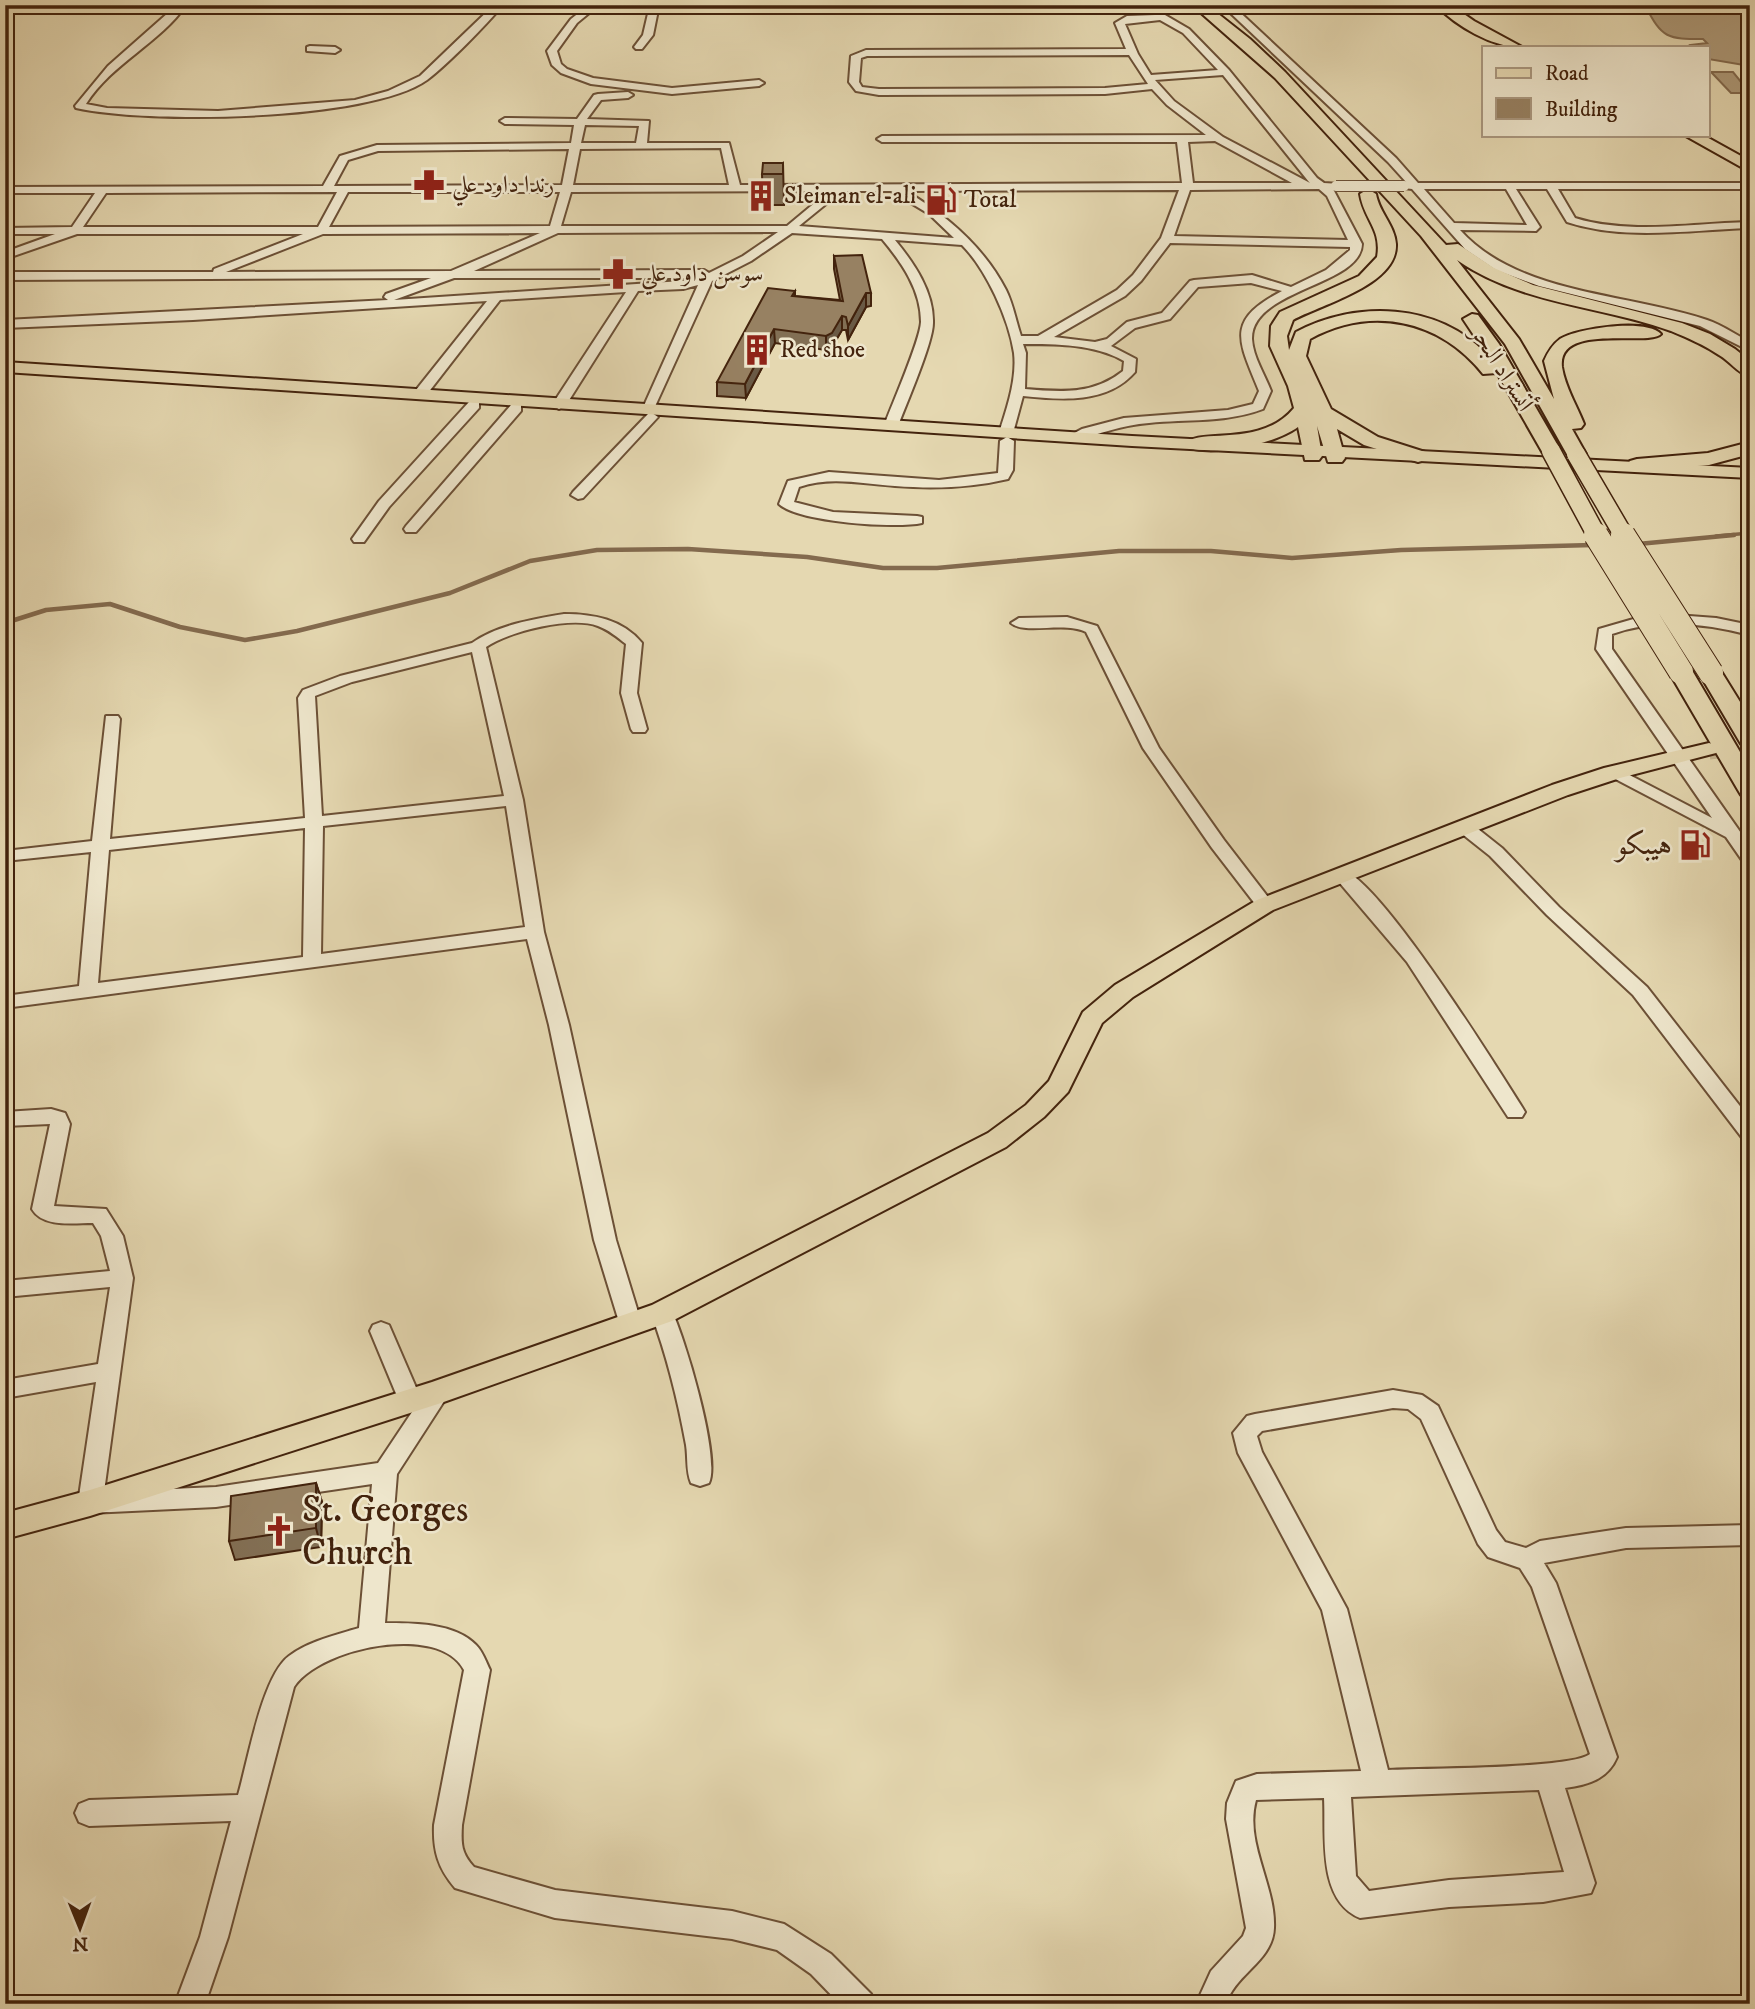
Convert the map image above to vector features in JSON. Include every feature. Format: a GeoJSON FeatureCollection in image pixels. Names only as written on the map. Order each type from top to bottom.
{"type":"FeatureCollection","features":[{"type":"Feature","properties":{"kind":"highway"},"geometry":{"type":"LineString","coordinates":[[1180,5],[1249,62],[1401,231]]}},
{"type":"Feature","properties":{"kind":"highway","name":"أتستراد البحر"},"geometry":{"type":"LineString","coordinates":[[1198,5],[1245,42],[1280,75],[1427,232],[1513,343],[1566,450],[1608,556],[1681,672],[1750,790]]}},
{"type":"Feature","properties":{"kind":"highway"},"geometry":{"type":"LineString","coordinates":[[1442,5],[1469,24],[1513,46]]}},
{"type":"Feature","properties":{"kind":"highway"},"geometry":{"type":"LineString","coordinates":[[1694,136],[1750,167]]}},
{"type":"Feature","properties":{"kind":"highway"},"geometry":{"type":"LineString","coordinates":[[1312,452],[1302,398],[1283,360],[1277,335],[1279,324],[1286,316],[1307,304],[1363,281],[1378,271],[1385,262],[1388,244],[1384,231],[1370,211],[1368,194]]}},
{"type":"Feature","properties":{"kind":"highway"},"geometry":{"type":"LineString","coordinates":[[1427,232],[1487,273],[1505,281],[1547,296],[1692,334],[1728,352],[1749,380]]}},
{"type":"Feature","properties":{"kind":"highway","name":"أتستراد البحر"},"geometry":{"type":"LineString","coordinates":[[1460,303],[1490,344],[1522,399],[1566,450],[1711,673],[1750,739]]}},
{"type":"Feature","properties":{"kind":"highway"},"geometry":{"type":"LineString","coordinates":[[1335,454],[1323,412],[1297,356],[1297,345],[1302,335],[1314,327],[1344,318],[1364,316],[1415,321],[1451,334],[1472,349],[1501,384],[1522,399]]}},
{"type":"Feature","properties":{"kind":"highway"},"geometry":{"type":"LineString","coordinates":[[1566,450],[1577,433],[1568,403],[1554,373],[1553,362],[1563,346],[1574,339],[1601,333],[1627,332],[1687,342],[1723,358],[1749,380]]}},
{"type":"Feature","properties":{"kind":"highway"},"geometry":{"type":"LineString","coordinates":[[1195,444],[1241,440],[1277,433],[1295,421],[1303,409]]}},
{"type":"Feature","properties":{"kind":"highway"},"geometry":{"type":"LineString","coordinates":[[1323,412],[1371,441],[1418,456]]}},
{"type":"Feature","properties":{"kind":"highway"},"geometry":{"type":"LineString","coordinates":[[1637,465],[1709,459],[1750,448]]}},
{"type":"Feature","properties":{"kind":"main road"},"geometry":{"type":"LineString","coordinates":[[5,367],[559,405],[650,414],[1007,437],[1312,452]]}},
{"type":"Feature","properties":{"kind":"main road"},"geometry":{"type":"LineString","coordinates":[[5,375],[516,408],[891,426],[1007,437],[1195,444],[1335,454],[1750,475]]}},
{"type":"Feature","properties":{"kind":"main road"},"geometry":{"type":"LineString","coordinates":[[1335,454],[1637,465],[1750,475]]}},
{"type":"Feature","properties":{"kind":"main road"},"geometry":{"type":"LineString","coordinates":[[5,1526],[90,1503],[438,1392],[662,1313],[996,1140],[1035,1111],[1059,1086],[1092,1018],[1124,991],[1265,905],[1466,829],[1542,797],[1612,773],[1709,749]]}},
{"type":"Feature","properties":{"kind":"street"},"geometry":{"type":"LineString","coordinates":[[5,6],[88,5]]}},
{"type":"Feature","properties":{"kind":"street"},"geometry":{"type":"LineString","coordinates":[[182,5],[176,15],[145,39],[91,91],[80,106],[107,111],[218,114],[367,101],[423,78],[499,5]]}},
{"type":"Feature","properties":{"kind":"street"},"geometry":{"type":"LineString","coordinates":[[595,5],[574,21],[552,51],[557,65],[572,76],[591,81],[672,91],[759,83]]}},
{"type":"Feature","properties":{"kind":"street"},"geometry":{"type":"LineString","coordinates":[[639,47],[648,35],[655,5]]}},
{"type":"Feature","properties":{"kind":"street"},"geometry":{"type":"LineString","coordinates":[[1074,438],[1102,426],[1133,419],[1235,414],[1258,406],[1265,391],[1249,349],[1247,329],[1257,312],[1345,263],[1356,250],[1356,244],[1330,187],[1313,180],[1226,72],[1185,31],[1161,17],[1151,5]]}},
{"type":"Feature","properties":{"kind":"street"},"geometry":{"type":"LineString","coordinates":[[1226,5],[1392,160],[1410,186],[1485,260],[1518,276],[1704,323],[1750,346]]}},
{"type":"Feature","properties":{"kind":"street"},"geometry":{"type":"LineString","coordinates":[[1161,17],[1121,21],[1120,25],[1149,82],[1215,138],[1307,187]]}},
{"type":"Feature","properties":{"kind":"street"},"geometry":{"type":"LineString","coordinates":[[310,49],[335,50]]}},
{"type":"Feature","properties":{"kind":"street"},"geometry":{"type":"LineString","coordinates":[[1132,52],[866,53],[856,56],[854,82],[859,89],[879,92],[1105,90],[1226,72]]}},
{"type":"Feature","properties":{"kind":"street"},"geometry":{"type":"LineString","coordinates":[[367,305],[458,273],[554,231],[567,187],[580,122],[600,97],[642,95]]}},
{"type":"Feature","properties":{"kind":"street"},"geometry":{"type":"LineString","coordinates":[[505,121],[645,123],[641,145]]}},
{"type":"Feature","properties":{"kind":"street"},"geometry":{"type":"LineString","coordinates":[[882,139],[1215,138]]}},
{"type":"Feature","properties":{"kind":"street"},"geometry":{"type":"LineString","coordinates":[[1041,340],[1121,293],[1137,278],[1167,239],[1189,175],[1182,139]]}},
{"type":"Feature","properties":{"kind":"street"},"geometry":{"type":"LineString","coordinates":[[327,188],[344,158],[377,148],[576,145],[725,145],[735,187]]}},
{"type":"Feature","properties":{"kind":"street"},"geometry":{"type":"LineString","coordinates":[[1450,226],[1532,229],[1534,227],[1509,186]]}},
{"type":"Feature","properties":{"kind":"street"},"geometry":{"type":"LineString","coordinates":[[1551,186],[1571,220],[1587,226],[1627,228],[1750,225]]}},
{"type":"Feature","properties":{"kind":"street"},"geometry":{"type":"LineString","coordinates":[[5,190],[1750,186]]}},
{"type":"Feature","properties":{"kind":"street"},"geometry":{"type":"LineString","coordinates":[[892,187],[933,212],[971,248],[993,278],[1016,340],[1020,362],[1018,392],[1007,437],[1006,470],[1003,476],[958,484],[830,476],[811,478],[793,484],[786,504],[800,510],[827,514],[917,520]]}},
{"type":"Feature","properties":{"kind":"street"},"geometry":{"type":"LineString","coordinates":[[204,276],[322,230],[345,188]]}},
{"type":"Feature","properties":{"kind":"street"},"geometry":{"type":"LineString","coordinates":[[5,324],[615,292],[706,280],[758,254],[839,188]]}},
{"type":"Feature","properties":{"kind":"street"},"geometry":{"type":"LineString","coordinates":[[5,256],[75,230],[103,189]]}},
{"type":"Feature","properties":{"kind":"street"},"geometry":{"type":"LineString","coordinates":[[5,231],[788,229],[962,242]]}},
{"type":"Feature","properties":{"kind":"street"},"geometry":{"type":"LineString","coordinates":[[886,237],[905,259],[916,278],[927,309],[927,326],[891,426]]}},
{"type":"Feature","properties":{"kind":"street"},"geometry":{"type":"LineString","coordinates":[[1167,239],[1356,244]]}},
{"type":"Feature","properties":{"kind":"street"},"geometry":{"type":"LineString","coordinates":[[5,276],[458,273],[720,275]]}},
{"type":"Feature","properties":{"kind":"street"},"geometry":{"type":"LineString","coordinates":[[601,273],[615,292]]}},
{"type":"Feature","properties":{"kind":"street"},"geometry":{"type":"LineString","coordinates":[[1094,346],[1104,345],[1131,325],[1169,314],[1194,284],[1252,279],[1294,291]]}},
{"type":"Feature","properties":{"kind":"street"},"geometry":{"type":"LineString","coordinates":[[578,495],[650,414],[706,280]]}},
{"type":"Feature","properties":{"kind":"street"},"geometry":{"type":"LineString","coordinates":[[559,405],[633,290]]}},
{"type":"Feature","properties":{"kind":"street"},"geometry":{"type":"LineString","coordinates":[[419,395],[496,297]]}},
{"type":"Feature","properties":{"kind":"street"},"geometry":{"type":"LineString","coordinates":[[1018,392],[1082,397],[1124,377],[1129,372],[1131,363],[1117,337]]}},
{"type":"Feature","properties":{"kind":"street"},"geometry":{"type":"LineString","coordinates":[[1016,340],[1094,346],[1126,356]]}},
{"type":"Feature","properties":{"kind":"street"},"geometry":{"type":"LineString","coordinates":[[359,538],[384,504],[474,405]]}},
{"type":"Feature","properties":{"kind":"street"},"geometry":{"type":"LineString","coordinates":[[411,529],[516,408]]}},
{"type":"Feature","properties":{"kind":"street"},"geometry":{"type":"LineString","coordinates":[[312,963],[314,821],[306,698],[309,693],[346,679],[478,646],[488,639],[568,617],[593,619],[610,625],[634,642],[629,693],[639,729]]}},
{"type":"Feature","properties":{"kind":"street"},"geometry":{"type":"LineString","coordinates":[[1750,630],[1717,622],[1666,621],[1617,626],[1604,632],[1602,641],[1609,657],[1750,859]]}},
{"type":"Feature","properties":{"kind":"street"},"geometry":{"type":"LineString","coordinates":[[1018,623],[1085,624],[1092,629],[1151,748],[1218,844],[1265,905]]}},
{"type":"Feature","properties":{"kind":"street"},"geometry":{"type":"LineString","coordinates":[[478,646],[514,800],[535,932],[559,1025],[605,1240],[631,1325]]}},
{"type":"Feature","properties":{"kind":"street"},"geometry":{"type":"LineString","coordinates":[[88,992],[112,719]]}},
{"type":"Feature","properties":{"kind":"street"},"geometry":{"type":"LineString","coordinates":[[1612,773],[1731,834]]}},
{"type":"Feature","properties":{"kind":"street"},"geometry":{"type":"LineString","coordinates":[[5,856],[514,800]]}},
{"type":"Feature","properties":{"kind":"street"},"geometry":{"type":"LineString","coordinates":[[1466,829],[1496,852],[1553,911],[1640,991],[1750,1134]]}},
{"type":"Feature","properties":{"kind":"street"},"geometry":{"type":"LineString","coordinates":[[1342,875],[1365,898],[1450,1009],[1515,1112]]}},
{"type":"Feature","properties":{"kind":"street"},"geometry":{"type":"LineString","coordinates":[[5,1002],[535,932]]}},
{"type":"Feature","properties":{"kind":"street"},"geometry":{"type":"LineString","coordinates":[[5,1119],[51,1116],[58,1118],[60,1124],[43,1209],[54,1216],[99,1216],[116,1247],[122,1278],[90,1503],[216,1497],[385,1472]]}},
{"type":"Feature","properties":{"kind":"street"},"geometry":{"type":"LineString","coordinates":[[5,1289],[122,1278]]}},
{"type":"Feature","properties":{"kind":"street"},"geometry":{"type":"LineString","coordinates":[[662,1313],[676,1350],[698,1447],[700,1476]]}},
{"type":"Feature","properties":{"kind":"street"},"geometry":{"type":"LineString","coordinates":[[381,1331],[410,1401]]}},
{"type":"Feature","properties":{"kind":"street"},"geometry":{"type":"LineString","coordinates":[[5,1389],[108,1371]]}},
{"type":"Feature","properties":{"kind":"street"},"geometry":{"type":"LineString","coordinates":[[371,1634],[385,1472],[438,1392]]}},
{"type":"Feature","properties":{"kind":"street"},"geometry":{"type":"LineString","coordinates":[[1211,2004],[1213,1992],[1223,1976],[1252,1948],[1260,1928],[1240,1821],[1242,1796],[1246,1790],[1257,1787],[1337,1787],[1377,1782],[1547,1775],[1591,1769],[1604,1757],[1544,1583],[1528,1560],[1497,1550],[1487,1537],[1430,1413],[1408,1398],[1255,1423],[1245,1433],[1258,1472],[1334,1609],[1377,1782]]}},
{"type":"Feature","properties":{"kind":"street"},"geometry":{"type":"LineString","coordinates":[[1528,1560],[1540,1552],[1626,1538],[1750,1535]]}},
{"type":"Feature","properties":{"kind":"street"},"geometry":{"type":"LineString","coordinates":[[190,2004],[214,1937],[282,1683],[288,1671],[298,1661],[371,1634],[393,1633],[448,1640],[468,1653],[477,1670],[448,1825],[447,1849],[454,1866],[464,1878],[555,1904],[724,1924],[784,1938],[821,1964],[861,2004]]}},
{"type":"Feature","properties":{"kind":"street"},"geometry":{"type":"LineString","coordinates":[[1337,1787],[1342,1880],[1360,1904],[1381,1906],[1429,1895],[1557,1888],[1581,1884],[1571,1844],[1547,1775]]}},
{"type":"Feature","properties":{"kind":"street"},"geometry":{"type":"LineString","coordinates":[[89,1813],[248,1808]]}},
{"type":"Feature","properties":{"kind":"shaded area"},"geometry":{"type":"Polygon","coordinates":[[[1645,5],[1750,5],[1750,66],[1710,59],[1710,46],[1690,45],[1707,43],[1703,39],[1667,35],[1656,25],[1645,5]]]}},
{"type":"Feature","properties":{"kind":"shaded area"},"geometry":{"type":"Polygon","coordinates":[[[1711,72],[1733,72],[1750,93],[1731,93],[1711,72]]]}},
{"type":"Feature","properties":{"kind":"building"},"geometry":{"type":"Polygon","coordinates":[[[763,163],[783,163],[783,174],[762,174],[763,163]]]}},
{"type":"Feature","properties":{"kind":"building"},"geometry":{"type":"Polygon","coordinates":[[[862,255],[871,293],[866,293],[848,326],[846,317],[842,316],[832,333],[826,336],[774,329],[745,384],[717,382],[768,288],[795,291],[792,296],[843,301],[834,256],[862,255]]]}},
{"type":"Feature","properties":{"kind":"building"},"geometry":{"type":"Polygon","coordinates":[[[316,1483],[316,1528],[229,1541],[231,1496],[316,1483]]]}},
{"type":"Feature","properties":{"kind":"waterway"},"geometry":{"type":"LineString","coordinates":[[1716,536],[1750,533]]}},
{"type":"Feature","properties":{"kind":"waterway"},"geometry":{"type":"LineString","coordinates":[[1638,544],[1734,535]]}},
{"type":"Feature","properties":{"kind":"waterway"},"geometry":{"type":"LineString","coordinates":[[5,623],[46,610],[110,604],[180,627],[245,640],[297,631],[450,593],[530,561],[597,550],[688,549],[807,557],[883,568],[937,568],[1119,551],[1211,551],[1292,558],[1401,550],[1593,545]]}},
{"type":"Feature","properties":{"kind":"tunnel"},"geometry":{"type":"LineString","coordinates":[[1709,749],[1750,744]]}},
{"type":"Feature","properties":{"kind":"place","name":"رندا داود علي"},"geometry":{"type":"Point","coordinates":[429,185]}},
{"type":"Feature","properties":{"kind":"place","name":"Sleiman el-ali"},"geometry":{"type":"Point","coordinates":[761,196]}},
{"type":"Feature","properties":{"kind":"place","name":"Total"},"geometry":{"type":"Point","coordinates":[941,200]}},
{"type":"Feature","properties":{"kind":"place","name":"سوسن داود علي"},"geometry":{"type":"Point","coordinates":[618,274]}},
{"type":"Feature","properties":{"kind":"place","name":"Red shoe"},"geometry":{"type":"Point","coordinates":[757,350]}},
{"type":"Feature","properties":{"kind":"place","name":"هيبكو"},"geometry":{"type":"Point","coordinates":[1695,845]}},
{"type":"Feature","properties":{"kind":"place","name":"St. Georges Church"},"geometry":{"type":"Point","coordinates":[279,1531]}}]}
